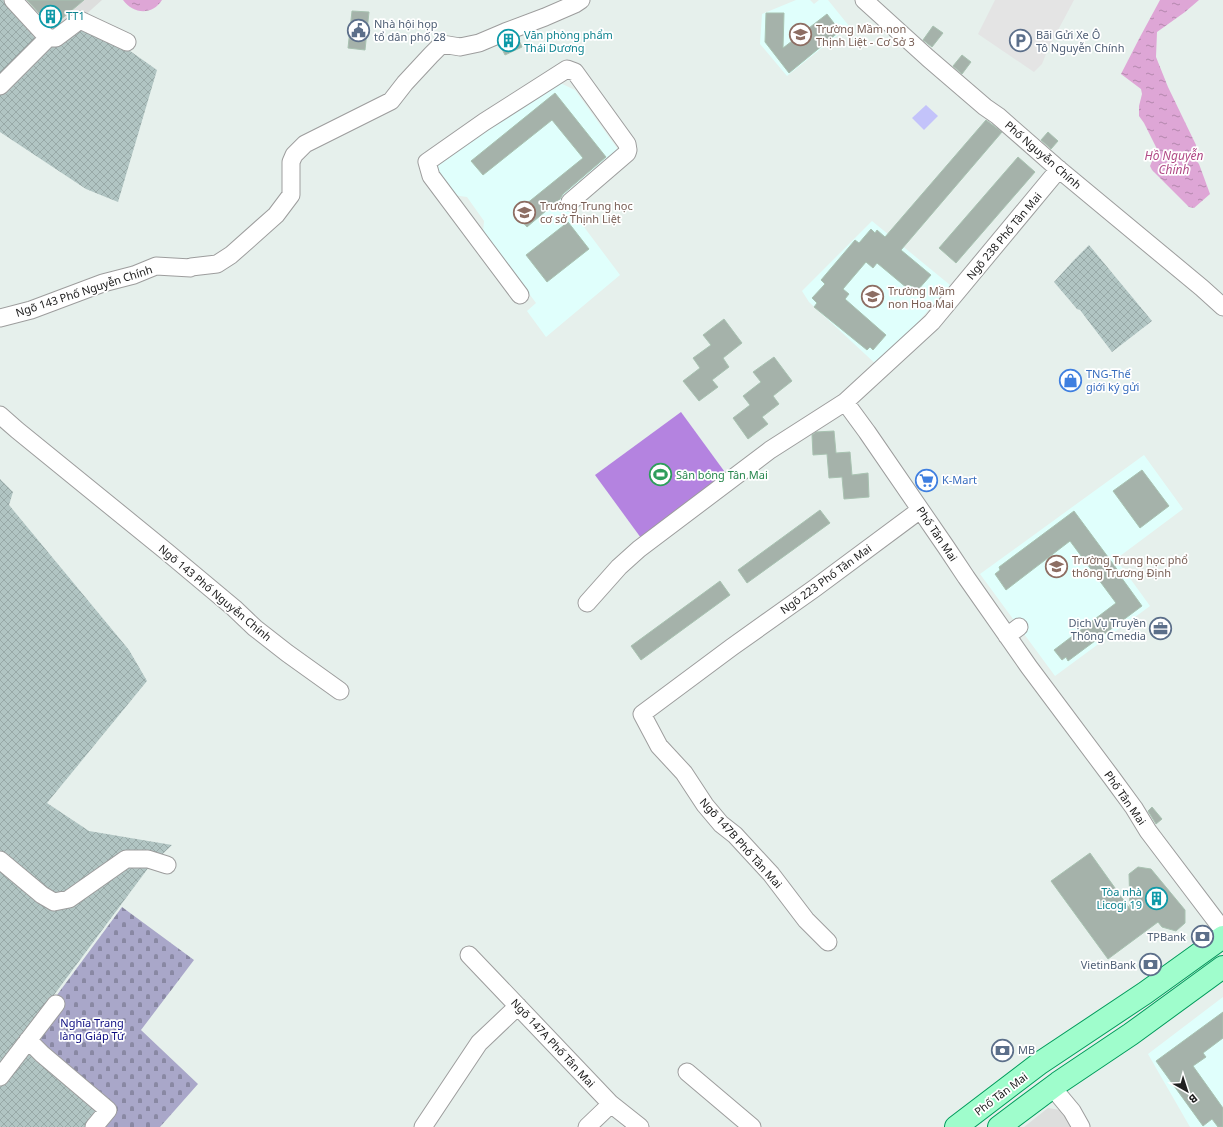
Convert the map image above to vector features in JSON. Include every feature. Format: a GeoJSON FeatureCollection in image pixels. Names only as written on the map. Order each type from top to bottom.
{"type":"FeatureCollection","features":[{"type":"Feature","properties":{"kind":"main road","name":"Phố Tân Mai"},"geometry":{"type":"LineString","coordinates":[[960,1126],[1040,1064],[1145,993],[1223,937]]}},
{"type":"Feature","properties":{"kind":"main road"},"geometry":{"type":"LineString","coordinates":[[999,1127],[1052,1087],[1131,1034],[1223,967]]}},
{"type":"Feature","properties":{"kind":"street"},"geometry":{"type":"LineString","coordinates":[[13,0],[48,38]]}},
{"type":"Feature","properties":{"kind":"street","name":"Ngõ 143 Phố Nguyễn Chính"},"geometry":{"type":"LineString","coordinates":[[0,318],[31,310],[103,283],[134,275],[156,266],[191,268],[217,264],[231,254],[276,215],[291,195],[291,162],[294,155],[305,144],[391,101],[410,77],[442,44],[460,47],[479,43],[545,17],[581,0]]}},
{"type":"Feature","properties":{"kind":"street","name":"Phố Nguyễn Chính"},"geometry":{"type":"LineString","coordinates":[[864,0],[928,58],[1223,307]]}},
{"type":"Feature","properties":{"kind":"street"},"geometry":{"type":"LineString","coordinates":[[0,86],[48,38],[56,38],[80,20],[127,42]]}},
{"type":"Feature","properties":{"kind":"street"},"geometry":{"type":"LineString","coordinates":[[520,295],[431,176],[427,162],[484,122],[567,69],[575,72],[626,144],[628,150],[570,202]]}},
{"type":"Feature","properties":{"kind":"street","name":"Ngõ 238 Phố Tân Mai"},"geometry":{"type":"LineString","coordinates":[[845,402],[932,322],[1059,169]]}},
{"type":"Feature","properties":{"kind":"street"},"geometry":{"type":"LineString","coordinates":[[588,603],[619,567],[650,541],[770,450],[845,402]]}},
{"type":"Feature","properties":{"kind":"street","name":"Phố Tân Mai"},"geometry":{"type":"LineString","coordinates":[[845,402],[966,577],[1013,631],[1053,701],[1134,808],[1148,831],[1223,930]]}},
{"type":"Feature","properties":{"kind":"street","name":"Ngõ 143 Phố Nguyễn Chính"},"geometry":{"type":"LineString","coordinates":[[0,415],[167,552],[234,608],[255,628],[340,691]]}},
{"type":"Feature","properties":{"kind":"street","name":"Ngõ 223 Phố Tân Mai"},"geometry":{"type":"LineString","coordinates":[[732,647],[920,510]]}},
{"type":"Feature","properties":{"kind":"street","name":"Ngõ 147B Phố Tân Mai"},"geometry":{"type":"LineString","coordinates":[[732,647],[642,714],[659,746],[684,773],[705,805],[721,824],[735,835],[771,874],[806,920],[828,942]]}},
{"type":"Feature","properties":{"kind":"street"},"geometry":{"type":"LineString","coordinates":[[0,860],[42,895],[54,902],[68,899],[126,859],[148,859],[166,865]]}},
{"type":"Feature","properties":{"kind":"street","name":"Ngõ 147A Phố Tân Mai"},"geometry":{"type":"LineString","coordinates":[[469,955],[611,1104],[640,1127]]}},
{"type":"Feature","properties":{"kind":"street"},"geometry":{"type":"LineString","coordinates":[[0,1077],[56,1004]]}},
{"type":"Feature","properties":{"kind":"street"},"geometry":{"type":"LineString","coordinates":[[423,1127],[479,1043],[518,1006]]}},
{"type":"Feature","properties":{"kind":"street"},"geometry":{"type":"LineString","coordinates":[[28,1040],[42,1054],[108,1110],[94,1127]]}},
{"type":"Feature","properties":{"kind":"street"},"geometry":{"type":"LineString","coordinates":[[687,1072],[752,1127]]}},
{"type":"Feature","properties":{"kind":"street"},"geometry":{"type":"LineString","coordinates":[[1052,1087],[1072,1111],[1081,1127]]}},
{"type":"Feature","properties":{"kind":"street"},"geometry":{"type":"LineString","coordinates":[[587,1127],[611,1104]]}},
{"type":"Feature","properties":{"kind":"shaded area"},"geometry":{"type":"Polygon","coordinates":[[[0,0],[3,0],[34,37],[47,45],[84,24],[123,46],[157,70],[118,202],[86,189],[0,132],[0,0]]]}},
{"type":"Feature","properties":{"kind":"shaded area"},"geometry":{"type":"Polygon","coordinates":[[[3,0],[102,0],[53,44],[47,45],[34,37],[3,0]]]}},
{"type":"Feature","properties":{"kind":"shaded area","name":"Trường Mầm non Thịnh Liệt - Cơ Sở 3"},"geometry":{"type":"Polygon","coordinates":[[[796,0],[810,0],[814,4],[819,0],[828,0],[849,26],[787,76],[760,44],[762,14],[796,0]]]}},
{"type":"Feature","properties":{"kind":"shaded area","name":"Bãi Gửi Xe Ô Tô Nguyễn Chính"},"geometry":{"type":"Polygon","coordinates":[[[995,0],[1074,0],[1048,49],[1042,64],[1034,72],[978,34],[995,0]]]}},
{"type":"Feature","properties":{"kind":"shaded area","name":"Trường Trung học cơ sở Thịnh Liệt"},"geometry":{"type":"Polygon","coordinates":[[[558,82],[575,90],[617,148],[616,159],[566,203],[620,275],[546,337],[527,311],[536,303],[483,232],[484,221],[467,197],[453,195],[435,172],[437,162],[558,82]]]}},
{"type":"Feature","properties":{"kind":"shaded area"},"geometry":{"type":"Polygon","coordinates":[[[926,105],[938,116],[924,130],[912,118],[926,105]]]}},
{"type":"Feature","properties":{"kind":"shaded area","name":"Trường Mầm non Hoa Mai"},"geometry":{"type":"Polygon","coordinates":[[[872,221],[950,285],[879,367],[809,302],[802,291],[872,221]]]}},
{"type":"Feature","properties":{"kind":"shaded area"},"geometry":{"type":"Polygon","coordinates":[[[1089,245],[1152,321],[1112,352],[1080,310],[1077,309],[1054,282],[1089,245]]]}},
{"type":"Feature","properties":{"kind":"shaded area","name":"Sân bóng Tân Mai"},"geometry":{"type":"Polygon","coordinates":[[[681,412],[727,475],[641,538],[595,475],[681,412]]]}},
{"type":"Feature","properties":{"kind":"shaded area","name":"Trường Trung học phổ thông Trương Định"},"geometry":{"type":"Polygon","coordinates":[[[1144,455],[1183,509],[1116,559],[1150,606],[1055,676],[980,574],[1144,455]]]}},
{"type":"Feature","properties":{"kind":"shaded area"},"geometry":{"type":"Polygon","coordinates":[[[0,479],[13,492],[9,505],[129,650],[147,681],[47,803],[89,831],[172,845],[149,867],[22,1038],[104,1110],[92,1127],[0,1127],[0,479]]]}},
{"type":"Feature","properties":{"kind":"shaded area"},"geometry":{"type":"Polygon","coordinates":[[[1223,997],[1223,1127],[1190,1127],[1148,1054],[1223,997]]]}},
{"type":"Feature","properties":{"kind":"shaded area"},"geometry":{"type":"Polygon","coordinates":[[[1048,1108],[1067,1111],[1076,1127],[1024,1127],[1048,1108]]]}},
{"type":"Feature","properties":{"kind":"green space","name":"Nghĩa Trang làng Giáp Tứ"},"geometry":{"type":"Polygon","coordinates":[[[122,907],[194,960],[141,1030],[198,1084],[160,1127],[97,1127],[109,1111],[26,1037],[122,907]]]}},
{"type":"Feature","properties":{"kind":"water"},"geometry":{"type":"Polygon","coordinates":[[[123,0],[162,0],[153,9],[142,11],[132,8],[123,0]]]}},
{"type":"Feature","properties":{"kind":"water","name":"Hồ Nguyễn Chính"},"geometry":{"type":"Polygon","coordinates":[[[1160,0],[1199,0],[1157,32],[1156,57],[1168,87],[1196,145],[1194,158],[1199,164],[1210,194],[1194,208],[1189,207],[1152,170],[1150,166],[1157,149],[1139,116],[1139,106],[1142,94],[1141,89],[1121,74],[1160,0]]]}},
{"type":"Feature","properties":{"kind":"building","name":"TT1"},"geometry":{"type":"Polygon","coordinates":[[[27,0],[84,0],[52,27],[27,0]]]}},
{"type":"Feature","properties":{"kind":"building","name":"Nhà hội họp tổ dân phố 28"},"geometry":{"type":"Polygon","coordinates":[[[352,11],[369,12],[365,50],[348,48],[352,11]]]}},
{"type":"Feature","properties":{"kind":"building"},"geometry":{"type":"Polygon","coordinates":[[[766,13],[784,13],[783,48],[827,14],[840,31],[789,73],[765,42],[766,13]]]}},
{"type":"Feature","properties":{"kind":"building"},"geometry":{"type":"Polygon","coordinates":[[[933,26],[943,33],[932,47],[923,40],[933,26]]]}},
{"type":"Feature","properties":{"kind":"building"},"geometry":{"type":"Polygon","coordinates":[[[518,38],[522,47],[505,55],[500,45],[518,38]]]}},
{"type":"Feature","properties":{"kind":"building"},"geometry":{"type":"Polygon","coordinates":[[[962,55],[971,62],[962,74],[953,66],[962,55]]]}},
{"type":"Feature","properties":{"kind":"building"},"geometry":{"type":"Polygon","coordinates":[[[555,93],[606,157],[527,227],[515,213],[583,158],[552,120],[483,175],[471,161],[555,93]]]}},
{"type":"Feature","properties":{"kind":"building"},"geometry":{"type":"Polygon","coordinates":[[[986,120],[1002,132],[901,250],[931,275],[917,291],[910,285],[907,288],[877,263],[873,268],[866,262],[843,289],[849,294],[845,299],[886,335],[873,350],[870,347],[867,350],[814,307],[817,303],[812,298],[825,284],[821,280],[855,240],[859,243],[871,229],[875,233],[877,230],[885,237],[986,120]]]}},
{"type":"Feature","properties":{"kind":"building"},"geometry":{"type":"Polygon","coordinates":[[[1048,132],[1058,141],[1051,149],[1041,140],[1048,132]]]}},
{"type":"Feature","properties":{"kind":"building"},"geometry":{"type":"Polygon","coordinates":[[[1018,157],[1035,172],[956,263],[939,248],[1018,157]]]}},
{"type":"Feature","properties":{"kind":"building"},"geometry":{"type":"Polygon","coordinates":[[[568,222],[589,249],[547,282],[526,255],[568,222]]]}},
{"type":"Feature","properties":{"kind":"building"},"geometry":{"type":"Polygon","coordinates":[[[724,319],[742,343],[723,358],[729,367],[712,380],[718,387],[699,401],[683,381],[700,368],[693,358],[711,345],[703,335],[724,319]]]}},
{"type":"Feature","properties":{"kind":"building"},"geometry":{"type":"Polygon","coordinates":[[[774,357],[792,381],[773,396],[779,404],[762,417],[768,424],[748,439],[733,418],[750,405],[743,396],[761,382],[753,372],[774,357]]]}},
{"type":"Feature","properties":{"kind":"building"},"geometry":{"type":"Polygon","coordinates":[[[834,431],[836,453],[850,452],[852,475],[868,473],[869,497],[844,499],[842,477],[829,478],[827,454],[813,455],[812,435],[816,432],[834,431]]]}},
{"type":"Feature","properties":{"kind":"building"},"geometry":{"type":"Polygon","coordinates":[[[1142,470],[1169,506],[1140,528],[1113,491],[1142,470]]]}},
{"type":"Feature","properties":{"kind":"building"},"geometry":{"type":"Polygon","coordinates":[[[820,510],[830,523],[747,583],[738,570],[820,510]]]}},
{"type":"Feature","properties":{"kind":"building"},"geometry":{"type":"Polygon","coordinates":[[[1074,511],[1142,606],[1068,661],[1066,657],[1062,660],[1054,650],[1116,603],[1070,541],[1006,590],[995,574],[1000,570],[999,567],[1074,511]]]}},
{"type":"Feature","properties":{"kind":"building"},"geometry":{"type":"Polygon","coordinates":[[[720,581],[730,595],[641,660],[631,646],[720,581]]]}},
{"type":"Feature","properties":{"kind":"building"},"geometry":{"type":"Polygon","coordinates":[[[1152,807],[1162,819],[1156,824],[1148,811],[1152,807]]]}},
{"type":"Feature","properties":{"kind":"building"},"geometry":{"type":"Polygon","coordinates":[[[1090,853],[1130,909],[1129,874],[1138,867],[1151,869],[1185,910],[1185,923],[1176,931],[1162,927],[1158,922],[1108,959],[1051,881],[1090,853]]]}},
{"type":"Feature","properties":{"kind":"building"},"geometry":{"type":"Polygon","coordinates":[[[1223,1012],[1223,1038],[1203,1053],[1206,1057],[1193,1066],[1223,1108],[1223,1127],[1218,1127],[1212,1119],[1203,1126],[1156,1061],[1223,1012]]]}},
{"type":"Feature","properties":{"kind":"place","name":"TT1"},"geometry":{"type":"Point","coordinates":[50,16]}},
{"type":"Feature","properties":{"kind":"place","name":"Nhà hội họp tổ dân phố 28"},"geometry":{"type":"Point","coordinates":[358,30]}},
{"type":"Feature","properties":{"kind":"place","name":"Trường Mầm non Thịnh Liệt - Cơ Sở 3"},"geometry":{"type":"Point","coordinates":[800,35]}},
{"type":"Feature","properties":{"kind":"place","name":"Văn phòng phẩm Thái Dương"},"geometry":{"type":"Point","coordinates":[509,41]}},
{"type":"Feature","properties":{"kind":"place","name":"Bãi Gửi Xe Ô Tô Nguyễn Chính"},"geometry":{"type":"Point","coordinates":[1020,41]}},
{"type":"Feature","properties":{"kind":"place","name":"Trường Trung học cơ sở Thịnh Liệt"},"geometry":{"type":"Point","coordinates":[525,212]}},
{"type":"Feature","properties":{"kind":"place","name":"Trường Mầm non Hoa Mai"},"geometry":{"type":"Point","coordinates":[873,297]}},
{"type":"Feature","properties":{"kind":"place","name":"TNG-Thế giới ký gửi"},"geometry":{"type":"Point","coordinates":[1071,380]}},
{"type":"Feature","properties":{"kind":"place","name":"Sân bóng Tân Mai"},"geometry":{"type":"Point","coordinates":[661,475]}},
{"type":"Feature","properties":{"kind":"place","name":"K-Mart"},"geometry":{"type":"Point","coordinates":[926,480]}},
{"type":"Feature","properties":{"kind":"place","name":"Trường Trung học phổ thông Trương Định"},"geometry":{"type":"Point","coordinates":[1056,566]}},
{"type":"Feature","properties":{"kind":"place","name":"Dịch Vụ Truyền Thông Cmedia"},"geometry":{"type":"Point","coordinates":[1161,629]}},
{"type":"Feature","properties":{"kind":"place","name":"Tòa nhà Licogi 19"},"geometry":{"type":"Point","coordinates":[1157,898]}},
{"type":"Feature","properties":{"kind":"place","name":"TPBank"},"geometry":{"type":"Point","coordinates":[1202,937]}},
{"type":"Feature","properties":{"kind":"place","name":"VietinBank"},"geometry":{"type":"Point","coordinates":[1151,965]}},
{"type":"Feature","properties":{"kind":"place","name":"MB"},"geometry":{"type":"Point","coordinates":[1002,1050]}}]}
